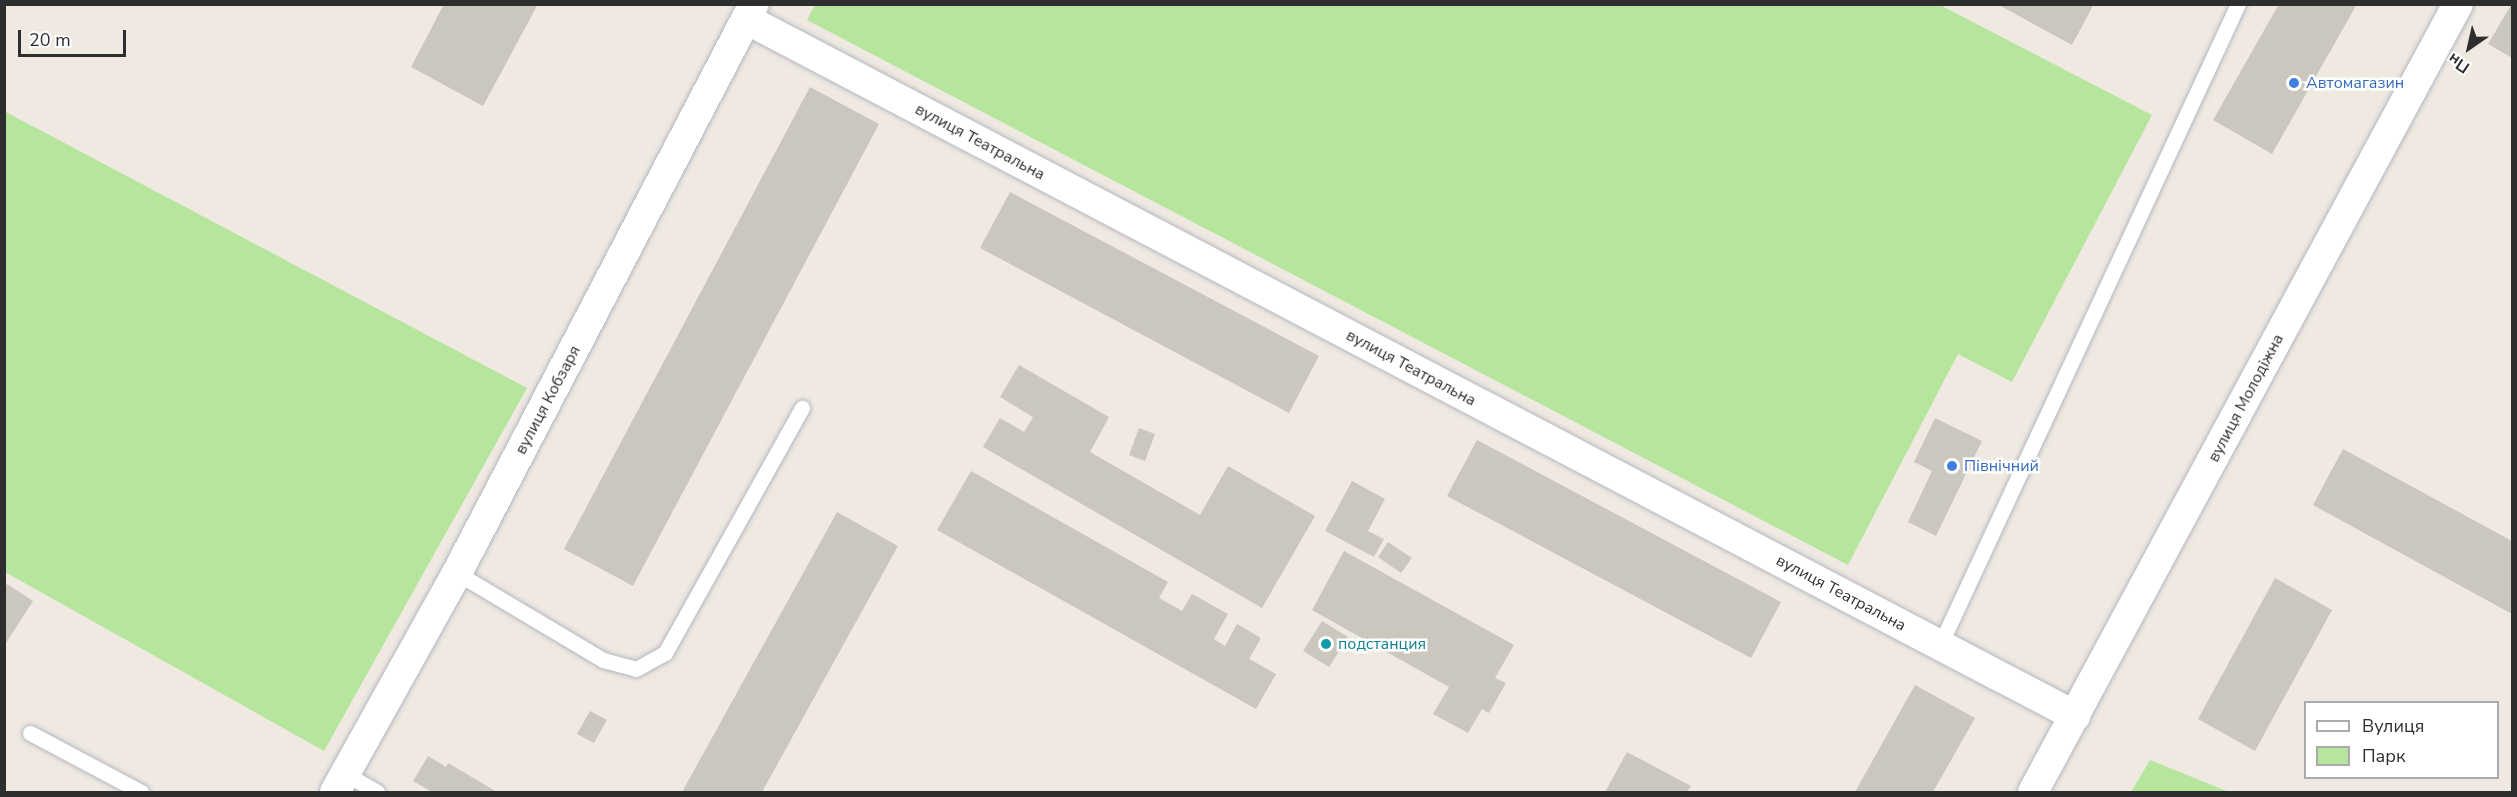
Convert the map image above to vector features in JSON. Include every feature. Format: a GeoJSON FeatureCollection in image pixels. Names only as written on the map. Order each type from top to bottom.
{"type":"FeatureCollection","features":[{"type":"Feature","properties":{"kind":"street","name":"вулиця Молодіжна"},"geometry":{"type":"LineString","coordinates":[[2034,792],[2458,4]]}},
{"type":"Feature","properties":{"kind":"street","name":"вулиця Театральна"},"geometry":{"type":"LineString","coordinates":[[750,12],[2075,716]]}},
{"type":"Feature","properties":{"kind":"street","name":"вулиця Кобзаря"},"geometry":{"type":"LineString","coordinates":[[340,783],[457,573],[750,12]]}},
{"type":"Feature","properties":{"kind":"lane"},"geometry":{"type":"LineString","coordinates":[[1940,645],[2238,4]]}},
{"type":"Feature","properties":{"kind":"lane"},"geometry":{"type":"LineString","coordinates":[[457,573],[603,660],[636,669],[665,653],[802,408]]}},
{"type":"Feature","properties":{"kind":"lane"},"geometry":{"type":"LineString","coordinates":[[30,733],[141,792]]}},
{"type":"Feature","properties":{"kind":"lane"},"geometry":{"type":"LineString","coordinates":[[340,783],[377,792]]}},
{"type":"Feature","properties":{"kind":"green space"},"geometry":{"type":"Polygon","coordinates":[[[815,5],[1940,5],[2152,115],[2012,382],[1958,354],[1848,565],[807,20],[815,5]]]}},
{"type":"Feature","properties":{"kind":"green space"},"geometry":{"type":"Polygon","coordinates":[[[4,111],[527,388],[324,751],[5,572],[4,111]]]}},
{"type":"Feature","properties":{"kind":"green space"},"geometry":{"type":"Polygon","coordinates":[[[2150,760],[2229,792],[2131,792],[2150,760]]]}},
{"type":"Feature","properties":{"kind":"building"},"geometry":{"type":"Polygon","coordinates":[[[444,4],[538,4],[483,106],[411,67],[444,4]]]}},
{"type":"Feature","properties":{"kind":"building"},"geometry":{"type":"Polygon","coordinates":[[[1997,4],[2094,4],[2072,45],[1997,4]]]}},
{"type":"Feature","properties":{"kind":"building"},"geometry":{"type":"Polygon","coordinates":[[[2279,4],[2357,4],[2272,154],[2213,120],[2279,4]]]}},
{"type":"Feature","properties":{"kind":"building"},"geometry":{"type":"Polygon","coordinates":[[[2512,5],[2512,58],[2488,44],[2512,5]]]}},
{"type":"Feature","properties":{"kind":"building"},"geometry":{"type":"Polygon","coordinates":[[[810,87],[879,124],[633,586],[564,549],[810,87]]]}},
{"type":"Feature","properties":{"kind":"building"},"geometry":{"type":"Polygon","coordinates":[[[1010,192],[1319,356],[1289,413],[980,248],[1010,192]]]}},
{"type":"Feature","properties":{"kind":"building"},"geometry":{"type":"Polygon","coordinates":[[[1019,365],[1109,417],[1090,452],[1200,515],[1228,466],[1315,516],[1262,608],[983,447],[1000,418],[1024,432],[1033,417],[1000,397],[1019,365]]]}},
{"type":"Feature","properties":{"kind":"building"},"geometry":{"type":"Polygon","coordinates":[[[1935,418],[1982,441],[1936,536],[1908,522],[1932,471],[1914,462],[1935,418]]]}},
{"type":"Feature","properties":{"kind":"building"},"geometry":{"type":"Polygon","coordinates":[[[1139,428],[1155,434],[1145,461],[1129,455],[1139,428]]]}},
{"type":"Feature","properties":{"kind":"building"},"geometry":{"type":"Polygon","coordinates":[[[1477,440],[1781,602],[1751,658],[1447,496],[1477,440]]]}},
{"type":"Feature","properties":{"kind":"building"},"geometry":{"type":"Polygon","coordinates":[[[2343,449],[2512,541],[2512,614],[2313,505],[2343,449]]]}},
{"type":"Feature","properties":{"kind":"building"},"geometry":{"type":"Polygon","coordinates":[[[971,471],[1168,582],[1159,598],[1182,611],[1192,594],[1228,614],[1214,639],[1225,646],[1237,624],[1261,638],[1249,659],[1276,674],[1256,709],[937,530],[971,471]]]}},
{"type":"Feature","properties":{"kind":"building"},"geometry":{"type":"Polygon","coordinates":[[[1352,481],[1385,499],[1368,531],[1384,539],[1374,557],[1325,531],[1352,481]]]}},
{"type":"Feature","properties":{"kind":"building"},"geometry":{"type":"Polygon","coordinates":[[[837,512],[898,546],[762,792],[682,792],[837,512]]]}},
{"type":"Feature","properties":{"kind":"building"},"geometry":{"type":"Polygon","coordinates":[[[1388,542],[1412,558],[1401,573],[1378,557],[1388,542]]]}},
{"type":"Feature","properties":{"kind":"building"},"geometry":{"type":"Polygon","coordinates":[[[1344,551],[1514,645],[1495,678],[1506,683],[1489,713],[1482,709],[1468,733],[1433,714],[1449,687],[1312,610],[1344,551]]]}},
{"type":"Feature","properties":{"kind":"building"},"geometry":{"type":"Polygon","coordinates":[[[2275,578],[2332,610],[2255,751],[2198,719],[2275,578]]]}},
{"type":"Feature","properties":{"kind":"building"},"geometry":{"type":"Polygon","coordinates":[[[7,584],[33,601],[4,646],[4,588],[7,584]]]}},
{"type":"Feature","properties":{"kind":"building","name":"подстанция"},"geometry":{"type":"Polygon","coordinates":[[[1322,621],[1348,637],[1329,667],[1303,651],[1322,621]]]}},
{"type":"Feature","properties":{"kind":"building"},"geometry":{"type":"Polygon","coordinates":[[[1915,685],[1975,718],[1933,792],[1855,792],[1915,685]]]}},
{"type":"Feature","properties":{"kind":"building"},"geometry":{"type":"Polygon","coordinates":[[[590,711],[607,720],[594,743],[577,734],[590,711]]]}},
{"type":"Feature","properties":{"kind":"building"},"geometry":{"type":"Polygon","coordinates":[[[1627,752],[1691,786],[1687,792],[1605,792],[1627,752]]]}},
{"type":"Feature","properties":{"kind":"building"},"geometry":{"type":"Polygon","coordinates":[[[428,756],[446,767],[448,763],[497,792],[432,792],[413,781],[428,756]]]}},
{"type":"Feature","properties":{"kind":"place","name":"Автомагазин"},"geometry":{"type":"Point","coordinates":[2294,83]}},
{"type":"Feature","properties":{"kind":"place","name":"Північний"},"geometry":{"type":"Point","coordinates":[1952,466]}},
{"type":"Feature","properties":{"kind":"place","name":"подстанция"},"geometry":{"type":"Point","coordinates":[1326,644]}}]}
